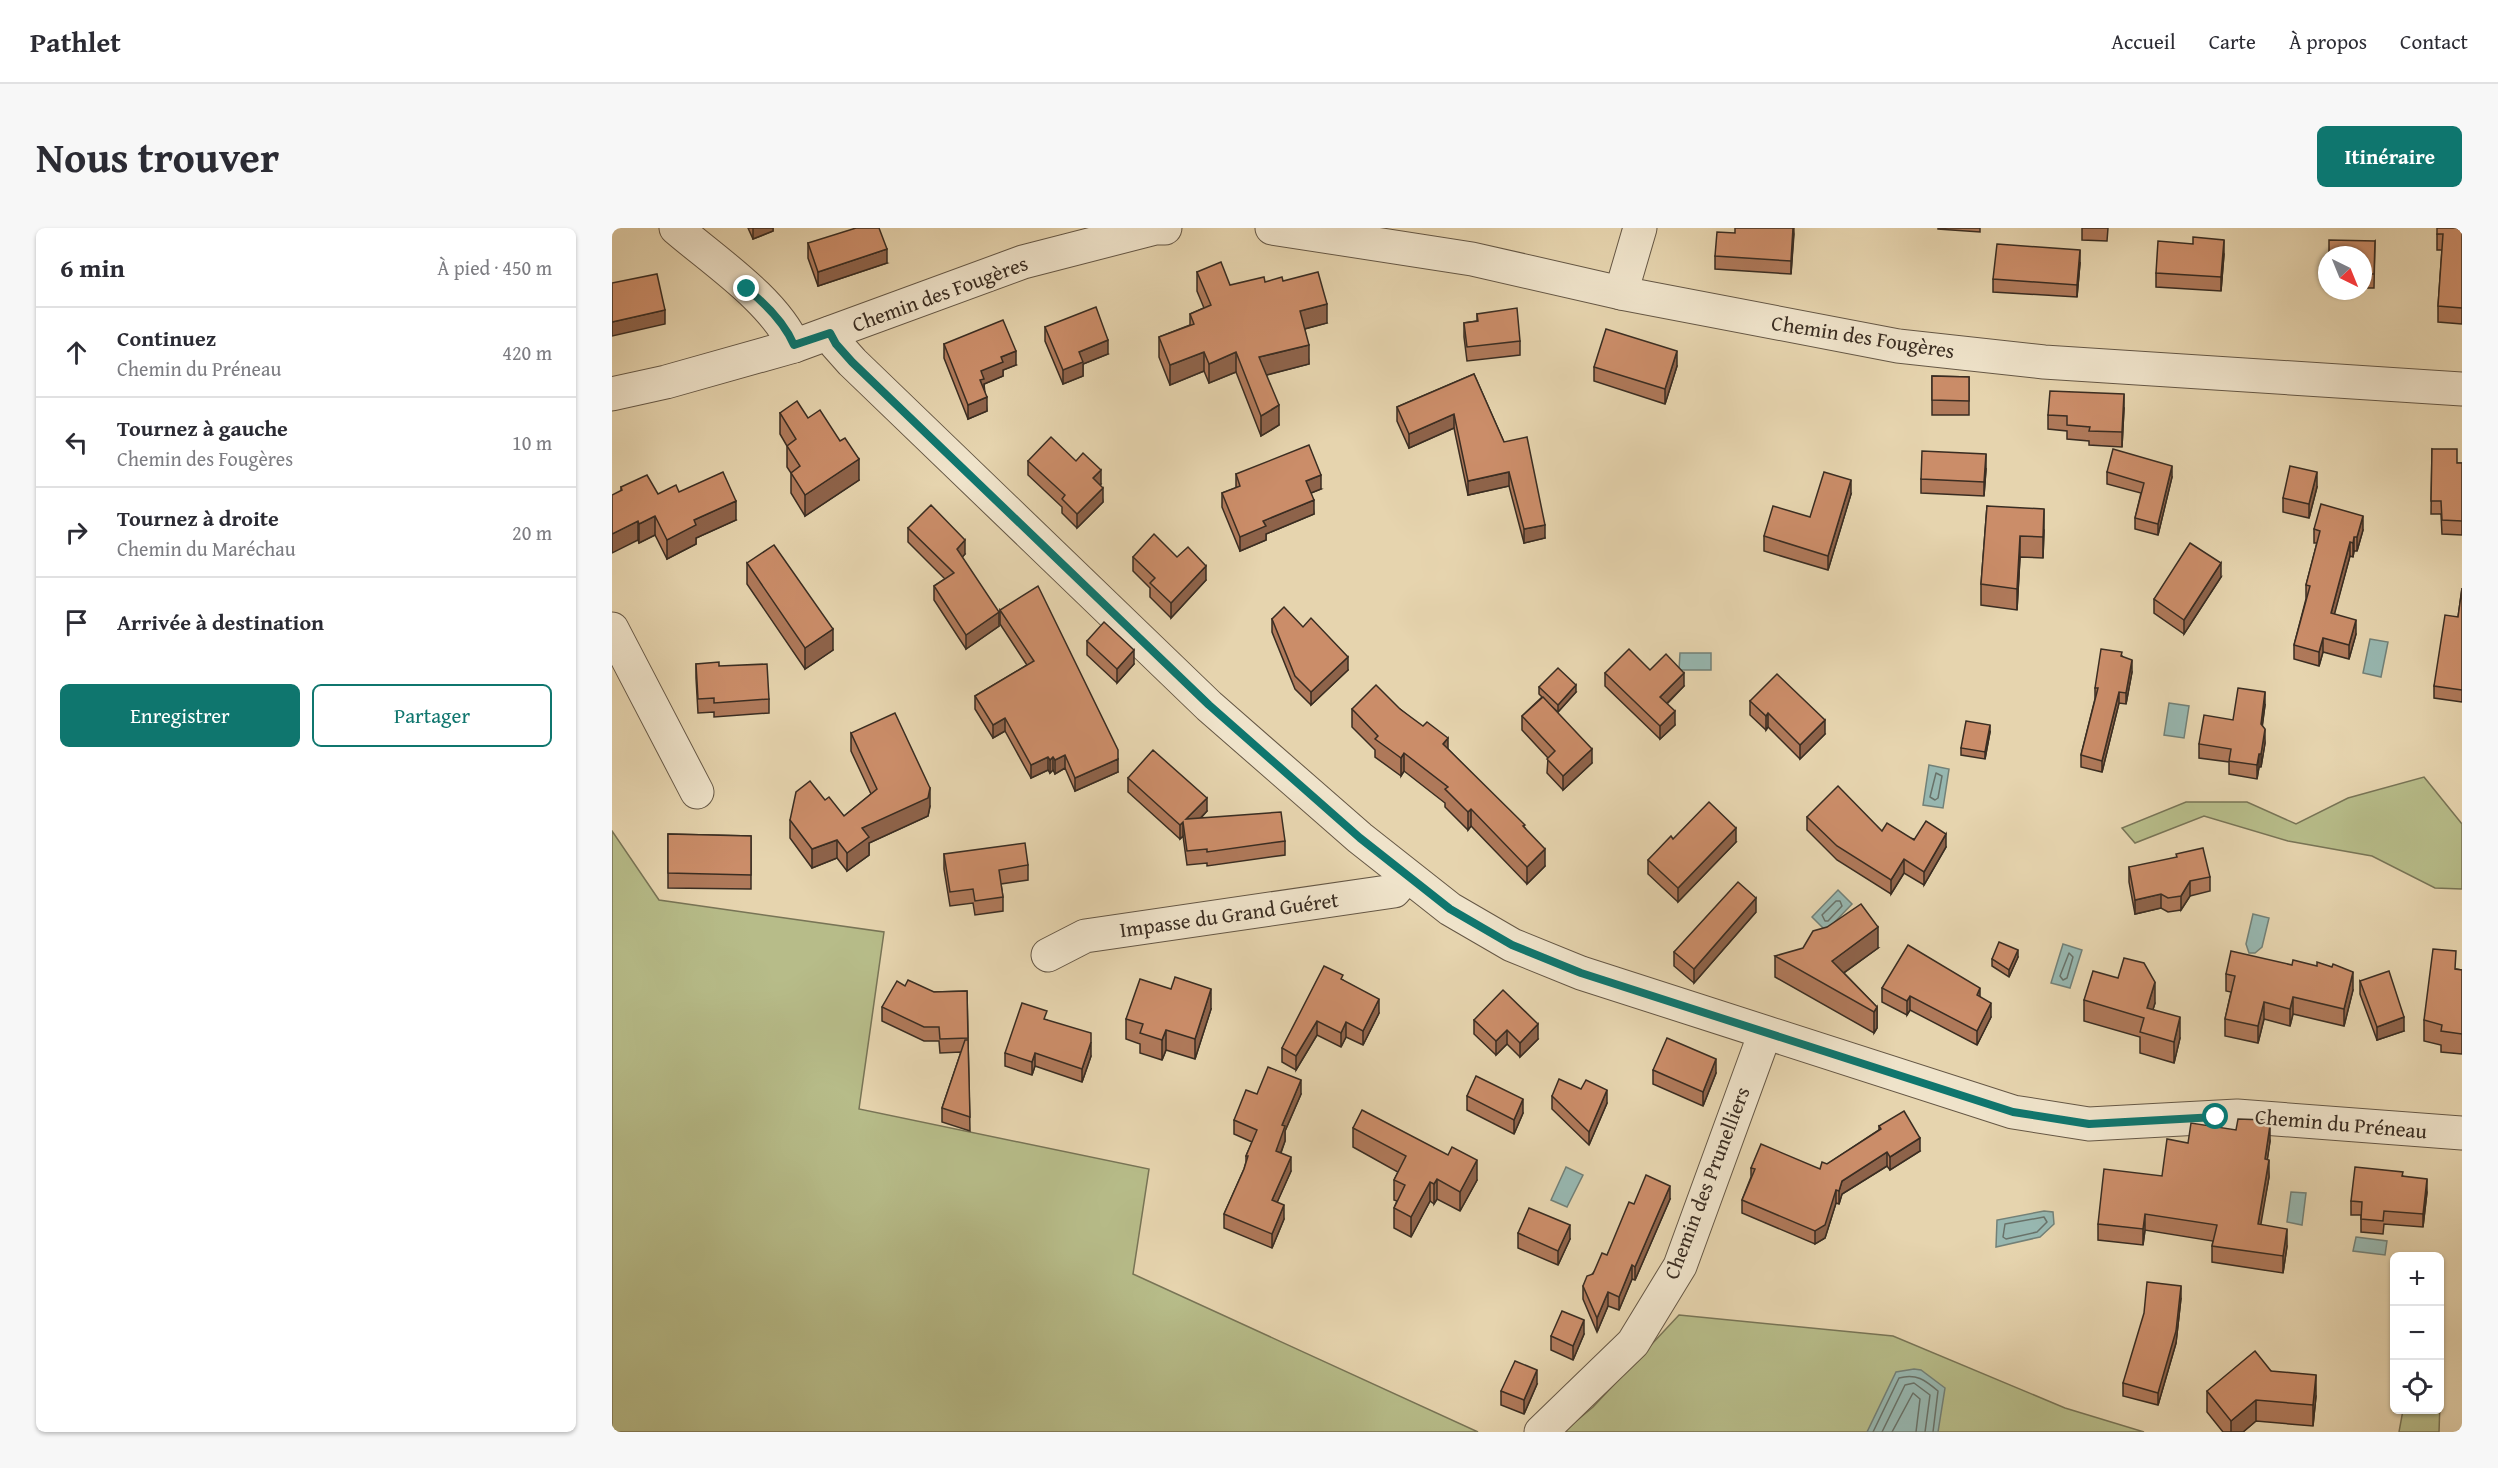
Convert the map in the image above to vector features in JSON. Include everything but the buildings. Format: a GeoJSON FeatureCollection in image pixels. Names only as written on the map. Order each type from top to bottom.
{"type":"FeatureCollection","features":[{"type":"Feature","properties":{"kind":"street"},"geometry":{"type":"LineString","coordinates":[[676,228],[765,304],[783,325],[794,345]]}},
{"type":"Feature","properties":{"kind":"street","name":"Chemin des Fougères"},"geometry":{"type":"LineString","coordinates":[[612,394],[666,382],[830,333],[1023,262],[1070,239],[1165,228]]}},
{"type":"Feature","properties":{"kind":"street","name":"Chemin des Fougères"},"geometry":{"type":"LineString","coordinates":[[1272,228],[1472,259],[1621,293],[1898,346],[2044,362],[2462,389]]}},
{"type":"Feature","properties":{"kind":"street"},"geometry":{"type":"LineString","coordinates":[[1621,293],[1640,228]]}},
{"type":"Feature","properties":{"kind":"street","name":"Chemin du Préneau"},"geometry":{"type":"LineString","coordinates":[[830,333],[836,344],[852,362],[1209,705],[1407,876],[1450,909],[1512,945],[1581,973],[2013,1112],[2089,1124],[2237,1116],[2462,1132]]}},
{"type":"Feature","properties":{"kind":"street"},"geometry":{"type":"LineString","coordinates":[[612,629],[697,792]]}},
{"type":"Feature","properties":{"kind":"street","name":"Impasse du Grand Guéret"},"geometry":{"type":"LineString","coordinates":[[1048,955],[1085,936],[1394,891],[1407,876]]}},
{"type":"Feature","properties":{"kind":"street","name":"Chemin des Prunelliers"},"geometry":{"type":"LineString","coordinates":[[1541,1432],[1633,1343],[1680,1266],[1765,1033]]}},
{"type":"Feature","properties":{"kind":"green space"},"geometry":{"type":"Polygon","coordinates":[[[2424,777],[2462,824],[2462,889],[2435,888],[2372,856],[2288,841],[2204,816],[2135,843],[2122,828],[2186,802],[2247,802],[2296,824],[2348,798],[2424,777]]]}},
{"type":"Feature","properties":{"kind":"green space"},"geometry":{"type":"Polygon","coordinates":[[[612,831],[659,900],[884,932],[859,1109],[1149,1169],[1133,1274],[1478,1432],[612,1432],[612,831]]]}},
{"type":"Feature","properties":{"kind":"green space"},"geometry":{"type":"Polygon","coordinates":[[[1679,1315],[1893,1336],[2065,1408],[2144,1432],[1563,1432],[1593,1407],[1679,1315]]]}},
{"type":"Feature","properties":{"kind":"green space"},"geometry":{"type":"Polygon","coordinates":[[[2402,1414],[2440,1414],[2439,1432],[2399,1432],[2402,1414]]]}},
{"type":"Feature","properties":{"kind":"water"},"geometry":{"type":"Polygon","coordinates":[[[2370,639],[2388,642],[2381,677],[2363,673],[2370,639]]]}},
{"type":"Feature","properties":{"kind":"water"},"geometry":{"type":"Polygon","coordinates":[[[1680,653],[1711,653],[1711,670],[1679,670],[1680,653]]]}},
{"type":"Feature","properties":{"kind":"water"},"geometry":{"type":"Polygon","coordinates":[[[2169,703],[2189,706],[2184,738],[2164,735],[2169,703]]]}},
{"type":"Feature","properties":{"kind":"water"},"geometry":{"type":"Polygon","coordinates":[[[1929,765],[1949,769],[1943,808],[1923,805],[1929,765]]]}},
{"type":"Feature","properties":{"kind":"water"},"geometry":{"type":"Polygon","coordinates":[[[1838,890],[1852,904],[1826,931],[1812,917],[1838,890]]]}},
{"type":"Feature","properties":{"kind":"water"},"geometry":{"type":"Polygon","coordinates":[[[2253,914],[2269,918],[2262,947],[2255,953],[2249,953],[2246,944],[2253,914]]]}},
{"type":"Feature","properties":{"kind":"water"},"geometry":{"type":"Polygon","coordinates":[[[2063,944],[2082,950],[2070,988],[2051,983],[2063,944]]]}},
{"type":"Feature","properties":{"kind":"water"},"geometry":{"type":"Polygon","coordinates":[[[1566,1167],[1583,1175],[1567,1207],[1551,1200],[1566,1167]]]}},
{"type":"Feature","properties":{"kind":"water"},"geometry":{"type":"Polygon","coordinates":[[[2291,1192],[2306,1193],[2302,1225],[2287,1222],[2291,1192]]]}},
{"type":"Feature","properties":{"kind":"water"},"geometry":{"type":"Polygon","coordinates":[[[2044,1211],[2053,1212],[2054,1224],[2040,1237],[1996,1247],[1997,1220],[2044,1211]]]}},
{"type":"Feature","properties":{"kind":"water"},"geometry":{"type":"Polygon","coordinates":[[[2356,1237],[2387,1241],[2385,1255],[2353,1251],[2356,1237]]]}},
{"type":"Feature","properties":{"kind":"water"},"geometry":{"type":"Polygon","coordinates":[[[1921,1370],[1945,1388],[1938,1432],[1867,1432],[1896,1372],[1921,1370]]]}},
{"type":"Feature","properties":{"kind":"route"},"geometry":{"type":"LineString","coordinates":[[747,289],[765,304],[783,325],[794,345],[830,333],[836,344],[852,362],[1209,705],[1360,838],[1407,876],[1450,909],[1512,945],[1581,973],[2013,1112],[2089,1124],[2216,1117]]}}]}
